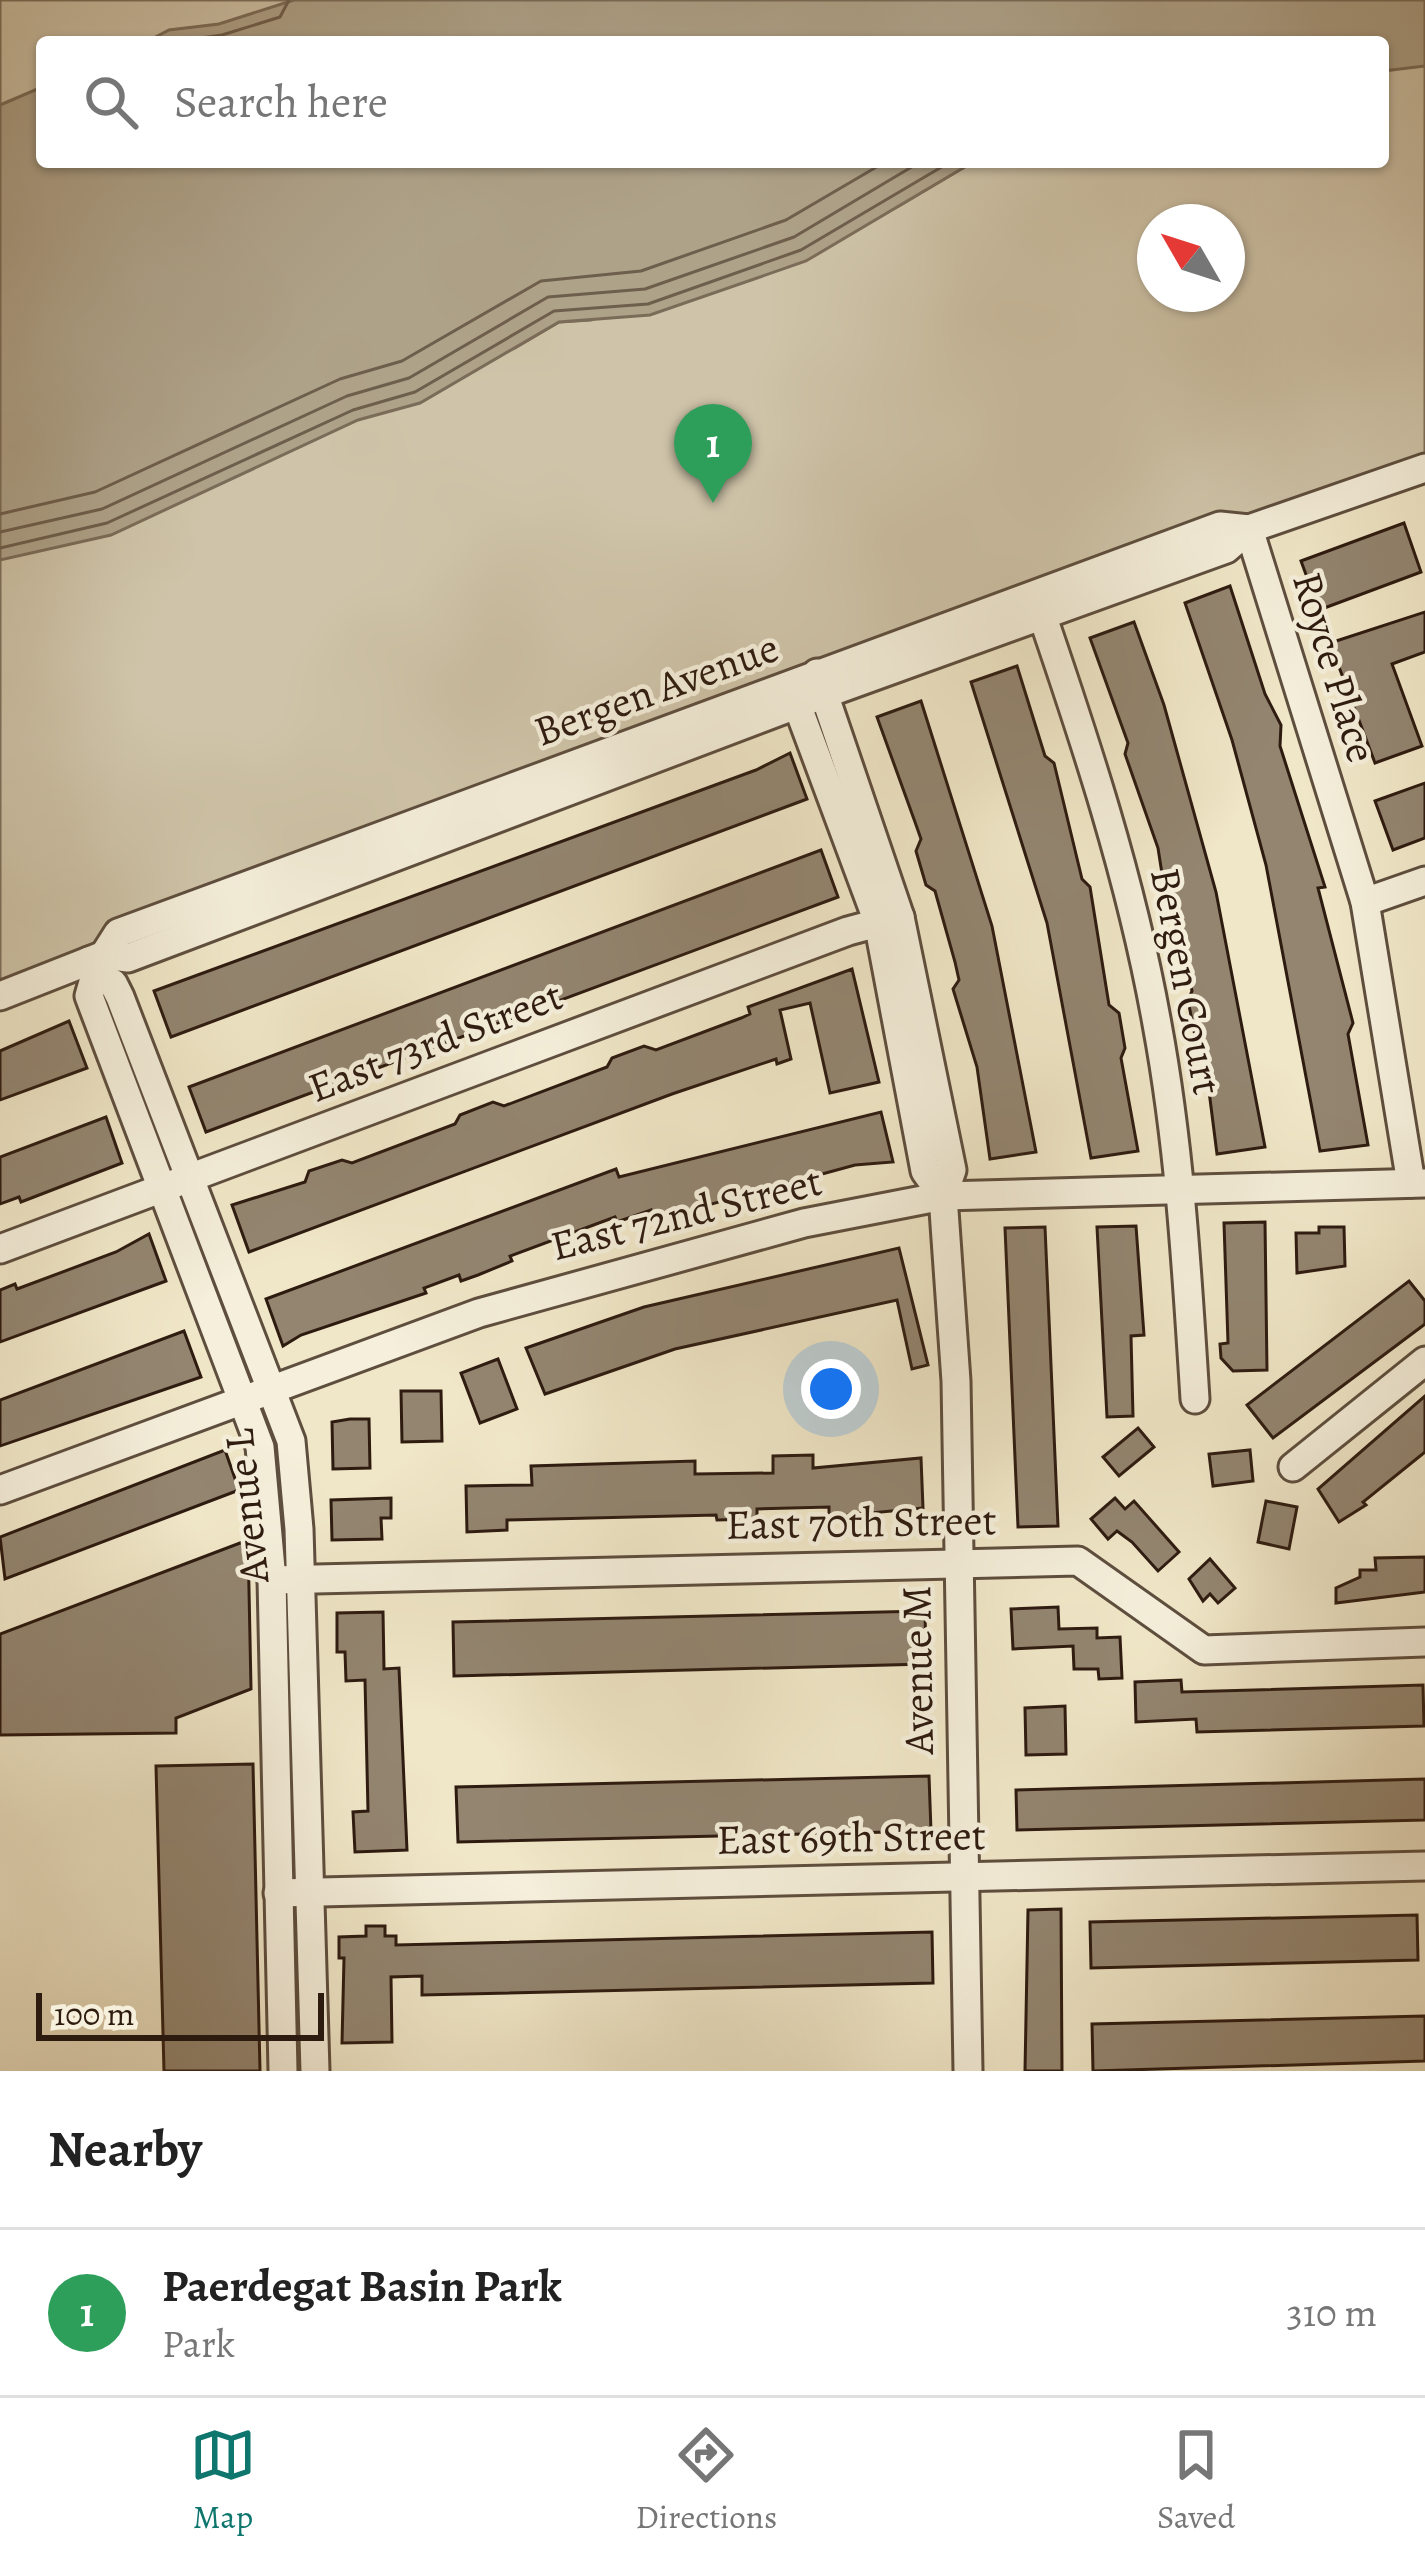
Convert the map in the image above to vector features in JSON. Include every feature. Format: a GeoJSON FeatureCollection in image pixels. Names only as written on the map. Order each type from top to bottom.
{"type":"FeatureCollection","features":[{"type":"Feature","properties":{"kind":"street","name":"Bergen Avenue"},"geometry":{"type":"LineString","coordinates":[[0,996],[128,958],[821,683],[1039,604],[1226,549],[1249,529],[1425,468]]}},
{"type":"Feature","properties":{"kind":"street","name":"Royce Place"},"geometry":{"type":"LineString","coordinates":[[1249,529],[1365,902],[1418,1183]]}},
{"type":"Feature","properties":{"kind":"street","name":"Bergen Court"},"geometry":{"type":"LineString","coordinates":[[1039,604],[1089,751],[1136,922],[1157,1022],[1182,1192],[1195,1399]]}},
{"type":"Feature","properties":{"kind":"street","name":"Avenue M"},"geometry":{"type":"LineString","coordinates":[[821,683],[889,920],[926,1171],[943,1196],[956,1381],[968,2071]]}},
{"type":"Feature","properties":{"kind":"street","name":"Avenue M"},"geometry":{"type":"LineString","coordinates":[[793,694],[889,920]]}},
{"type":"Feature","properties":{"kind":"street"},"geometry":{"type":"LineString","coordinates":[[1365,902],[1425,881]]}},
{"type":"Feature","properties":{"kind":"street","name":"East 73rd Street"},"geometry":{"type":"LineString","coordinates":[[0,1249],[889,920]]}},
{"type":"Feature","properties":{"kind":"street","name":"Avenue L"},"geometry":{"type":"LineString","coordinates":[[96,964],[120,997],[291,1441],[299,1529],[284,1579],[278,1893],[283,2071]]}},
{"type":"Feature","properties":{"kind":"street","name":"Avenue L"},"geometry":{"type":"LineString","coordinates":[[96,964],[89,995],[260,1448],[284,1579],[310,1892],[315,2071]]}},
{"type":"Feature","properties":{"kind":"street","name":"East 72nd Street"},"geometry":{"type":"LineString","coordinates":[[0,1490],[577,1282],[783,1228],[943,1196],[1418,1183]]}},
{"type":"Feature","properties":{"kind":"street"},"geometry":{"type":"LineString","coordinates":[[1293,1467],[1425,1361]]}},
{"type":"Feature","properties":{"kind":"street","name":"East 70th Street"},"geometry":{"type":"LineString","coordinates":[[284,1579],[1078,1561],[1204,1650],[1425,1642]]}},
{"type":"Feature","properties":{"kind":"street","name":"East 69th Street"},"geometry":{"type":"LineString","coordinates":[[278,1893],[1425,1866]]}},
{"type":"Feature","properties":{"kind":"shaded area"},"geometry":{"type":"Polygon","coordinates":[[[0,0],[341,0],[244,36],[36,36],[36,113],[0,126],[0,0]]]}},
{"type":"Feature","properties":{"kind":"shaded area"},"geometry":{"type":"Polygon","coordinates":[[[1425,12],[1425,470],[0,1005],[0,537],[515,348],[559,322],[591,320],[899,206],[963,168],[1389,168],[1389,38],[1425,12]]]}},
{"type":"Feature","properties":{"kind":"water"},"geometry":{"type":"Polygon","coordinates":[[[294,0],[1425,0],[1425,66],[1389,70],[1389,36],[158,36],[169,30],[219,24],[294,0]]]}},
{"type":"Feature","properties":{"kind":"water"},"geometry":{"type":"Polygon","coordinates":[[[36,90],[36,168],[963,168],[806,261],[650,315],[559,322],[420,403],[358,420],[111,535],[0,560],[0,105],[36,90]]]}},
{"type":"Feature","properties":{"kind":"building"},"geometry":{"type":"Polygon","coordinates":[[[1404,523],[1421,572],[1319,610],[1301,561],[1404,523]]]}},
{"type":"Feature","properties":{"kind":"building"},"geometry":{"type":"Polygon","coordinates":[[[1230,586],[1265,694],[1281,725],[1280,746],[1325,887],[1318,888],[1353,1023],[1348,1034],[1368,1145],[1320,1151],[1266,865],[1232,740],[1185,603],[1230,586]]]}},
{"type":"Feature","properties":{"kind":"building"},"geometry":{"type":"Polygon","coordinates":[[[1425,612],[1425,652],[1392,664],[1422,746],[1375,763],[1330,643],[1425,612]]]}},
{"type":"Feature","properties":{"kind":"building"},"geometry":{"type":"Polygon","coordinates":[[[1134,622],[1164,705],[1216,892],[1265,1147],[1217,1154],[1203,1044],[1195,1036],[1188,1000],[1192,991],[1176,919],[1168,912],[1158,848],[1125,754],[1128,743],[1090,638],[1134,622]]]}},
{"type":"Feature","properties":{"kind":"building"},"geometry":{"type":"Polygon","coordinates":[[[1017,666],[1045,756],[1054,763],[1082,879],[1090,887],[1109,1005],[1119,1013],[1125,1048],[1121,1058],[1138,1151],[1091,1158],[1047,923],[971,682],[1017,666]]]}},
{"type":"Feature","properties":{"kind":"building"},"geometry":{"type":"Polygon","coordinates":[[[921,701],[992,926],[1036,1152],[990,1159],[977,1067],[953,989],[959,980],[955,962],[935,891],[926,885],[916,851],[921,839],[877,717],[921,701]]]}},
{"type":"Feature","properties":{"kind":"building"},"geometry":{"type":"Polygon","coordinates":[[[790,753],[807,799],[171,1037],[154,991],[756,770],[790,753]]]}},
{"type":"Feature","properties":{"kind":"building"},"geometry":{"type":"Polygon","coordinates":[[[1425,783],[1425,838],[1393,850],[1375,801],[1425,783]]]}},
{"type":"Feature","properties":{"kind":"building"},"geometry":{"type":"Polygon","coordinates":[[[821,850],[838,897],[206,1132],[189,1087],[821,850]]]}},
{"type":"Feature","properties":{"kind":"building"},"geometry":{"type":"Polygon","coordinates":[[[852,969],[879,1082],[830,1093],[810,1003],[780,1010],[791,1059],[777,1064],[776,1059],[672,1094],[249,1252],[232,1205],[305,1182],[309,1171],[342,1160],[352,1163],[455,1124],[460,1115],[493,1102],[504,1106],[607,1067],[612,1058],[644,1046],[656,1050],[741,1018],[750,1014],[748,1007],[852,969]]]}},
{"type":"Feature","properties":{"kind":"building"},"geometry":{"type":"Polygon","coordinates":[[[69,1021],[87,1068],[0,1100],[0,1051],[69,1021]]]}},
{"type":"Feature","properties":{"kind":"building"},"geometry":{"type":"Polygon","coordinates":[[[881,1112],[893,1162],[855,1165],[653,1220],[651,1210],[617,1222],[615,1217],[510,1256],[512,1261],[478,1275],[461,1281],[459,1275],[424,1288],[426,1293],[301,1335],[283,1346],[266,1299],[616,1169],[619,1177],[881,1112]]]}},
{"type":"Feature","properties":{"kind":"building"},"geometry":{"type":"Polygon","coordinates":[[[106,1117],[122,1163],[21,1202],[19,1197],[0,1204],[0,1157],[106,1117]]]}},
{"type":"Feature","properties":{"kind":"building"},"geometry":{"type":"Polygon","coordinates":[[[1265,1222],[1267,1370],[1233,1371],[1221,1358],[1220,1344],[1228,1343],[1224,1223],[1265,1222]]]}},
{"type":"Feature","properties":{"kind":"building"},"geometry":{"type":"Polygon","coordinates":[[[1136,1226],[1144,1335],[1131,1336],[1133,1416],[1107,1417],[1097,1227],[1136,1226]]]}},
{"type":"Feature","properties":{"kind":"building"},"geometry":{"type":"Polygon","coordinates":[[[1045,1227],[1058,1526],[1018,1527],[1005,1228],[1045,1227]]]}},
{"type":"Feature","properties":{"kind":"building"},"geometry":{"type":"Polygon","coordinates":[[[1319,1227],[1344,1227],[1345,1266],[1297,1273],[1296,1233],[1319,1233],[1319,1227]]]}},
{"type":"Feature","properties":{"kind":"building"},"geometry":{"type":"Polygon","coordinates":[[[149,1234],[166,1281],[0,1342],[0,1290],[15,1284],[17,1289],[116,1252],[149,1234]]]}},
{"type":"Feature","properties":{"kind":"building"},"geometry":{"type":"Polygon","coordinates":[[[899,1248],[928,1365],[912,1369],[897,1300],[675,1349],[545,1394],[526,1348],[644,1307],[899,1248]]]}},
{"type":"Feature","properties":{"kind":"building"},"geometry":{"type":"Polygon","coordinates":[[[1409,1281],[1425,1301],[1425,1324],[1273,1438],[1247,1405],[1409,1281]]]}},
{"type":"Feature","properties":{"kind":"building"},"geometry":{"type":"Polygon","coordinates":[[[184,1331],[201,1377],[0,1446],[0,1400],[184,1331]]]}},
{"type":"Feature","properties":{"kind":"building"},"geometry":{"type":"Polygon","coordinates":[[[498,1359],[517,1409],[480,1423],[461,1373],[498,1359]]]}},
{"type":"Feature","properties":{"kind":"building"},"geometry":{"type":"Polygon","coordinates":[[[401,1391],[441,1391],[442,1441],[402,1442],[401,1391]]]}},
{"type":"Feature","properties":{"kind":"building"},"geometry":{"type":"Polygon","coordinates":[[[1425,1396],[1425,1452],[1363,1502],[1366,1505],[1339,1522],[1318,1489],[1425,1396]]]}},
{"type":"Feature","properties":{"kind":"building"},"geometry":{"type":"Polygon","coordinates":[[[369,1419],[370,1468],[333,1469],[332,1422],[369,1419]]]}},
{"type":"Feature","properties":{"kind":"building"},"geometry":{"type":"Polygon","coordinates":[[[1138,1428],[1154,1447],[1119,1476],[1103,1457],[1138,1428]]]}},
{"type":"Feature","properties":{"kind":"building"},"geometry":{"type":"Polygon","coordinates":[[[225,1450],[239,1490],[5,1579],[0,1537],[225,1450]]]}},
{"type":"Feature","properties":{"kind":"building"},"geometry":{"type":"Polygon","coordinates":[[[1250,1450],[1253,1481],[1213,1486],[1209,1454],[1250,1450]]]}},
{"type":"Feature","properties":{"kind":"building"},"geometry":{"type":"Polygon","coordinates":[[[813,1455],[813,1468],[921,1458],[923,1508],[829,1517],[829,1507],[757,1509],[757,1519],[717,1520],[716,1515],[507,1520],[507,1530],[467,1532],[466,1486],[532,1485],[531,1466],[695,1461],[695,1474],[773,1473],[773,1456],[813,1455]]]}},
{"type":"Feature","properties":{"kind":"building"},"geometry":{"type":"Polygon","coordinates":[[[391,1498],[391,1518],[381,1518],[382,1539],[332,1540],[331,1500],[391,1498]]]}},
{"type":"Feature","properties":{"kind":"building"},"geometry":{"type":"Polygon","coordinates":[[[1115,1498],[1125,1509],[1134,1501],[1179,1552],[1158,1571],[1132,1542],[1117,1531],[1108,1539],[1091,1519],[1115,1498]]]}},
{"type":"Feature","properties":{"kind":"building"},"geometry":{"type":"Polygon","coordinates":[[[1266,1501],[1297,1507],[1289,1549],[1258,1542],[1266,1501]]]}},
{"type":"Feature","properties":{"kind":"building"},"geometry":{"type":"Polygon","coordinates":[[[248,1540],[251,1689],[176,1718],[176,1733],[0,1735],[0,1634],[248,1540]]]}},
{"type":"Feature","properties":{"kind":"building"},"geometry":{"type":"Polygon","coordinates":[[[1425,1557],[1425,1592],[1336,1603],[1336,1588],[1360,1577],[1360,1570],[1376,1570],[1375,1558],[1425,1557]]]}},
{"type":"Feature","properties":{"kind":"building"},"geometry":{"type":"Polygon","coordinates":[[[1210,1559],[1235,1588],[1218,1603],[1210,1594],[1203,1601],[1189,1579],[1210,1559]]]}},
{"type":"Feature","properties":{"kind":"building"},"geometry":{"type":"Polygon","coordinates":[[[1058,1607],[1059,1629],[1097,1628],[1097,1638],[1120,1637],[1122,1678],[1099,1679],[1098,1669],[1074,1669],[1073,1646],[1013,1649],[1011,1609],[1058,1607]]]}},
{"type":"Feature","properties":{"kind":"building"},"geometry":{"type":"Polygon","coordinates":[[[925,1611],[926,1664],[454,1676],[453,1622],[925,1611]]]}},
{"type":"Feature","properties":{"kind":"building"},"geometry":{"type":"Polygon","coordinates":[[[383,1612],[384,1669],[399,1668],[407,1850],[355,1852],[353,1812],[368,1811],[365,1680],[346,1681],[345,1652],[337,1652],[337,1613],[383,1612]]]}},
{"type":"Feature","properties":{"kind":"building"},"geometry":{"type":"Polygon","coordinates":[[[1181,1680],[1182,1692],[1423,1685],[1424,1726],[1197,1732],[1196,1719],[1136,1722],[1135,1682],[1181,1680]]]}},
{"type":"Feature","properties":{"kind":"building"},"geometry":{"type":"Polygon","coordinates":[[[1065,1706],[1066,1754],[1026,1755],[1025,1708],[1065,1706]]]}},
{"type":"Feature","properties":{"kind":"building"},"geometry":{"type":"Polygon","coordinates":[[[253,1764],[260,2071],[164,2071],[156,1766],[253,1764]]]}},
{"type":"Feature","properties":{"kind":"building"},"geometry":{"type":"Polygon","coordinates":[[[929,1776],[931,1831],[458,1842],[456,1787],[929,1776]]]}},
{"type":"Feature","properties":{"kind":"building"},"geometry":{"type":"Polygon","coordinates":[[[1425,1779],[1425,1820],[1017,1830],[1016,1790],[1425,1779]]]}},
{"type":"Feature","properties":{"kind":"building"},"geometry":{"type":"Polygon","coordinates":[[[1061,1909],[1062,2071],[1025,2071],[1028,1910],[1061,1909]]]}},
{"type":"Feature","properties":{"kind":"building"},"geometry":{"type":"Polygon","coordinates":[[[1417,1915],[1418,1960],[1091,1968],[1090,1922],[1417,1915]]]}},
{"type":"Feature","properties":{"kind":"building"},"geometry":{"type":"Polygon","coordinates":[[[366,1926],[385,1926],[385,1936],[396,1936],[396,1945],[932,1932],[933,1983],[422,1995],[422,1976],[391,1977],[392,2042],[342,2043],[344,1958],[339,1958],[339,1937],[366,1936],[366,1926]]]}},
{"type":"Feature","properties":{"kind":"building"},"geometry":{"type":"Polygon","coordinates":[[[1425,2016],[1425,2061],[1093,2071],[1092,2024],[1425,2016]]]}},
{"type":"Feature","properties":{"kind":"place","name":"Paerdegat Basin Park"},"geometry":{"type":"Point","coordinates":[713,503]}}]}
